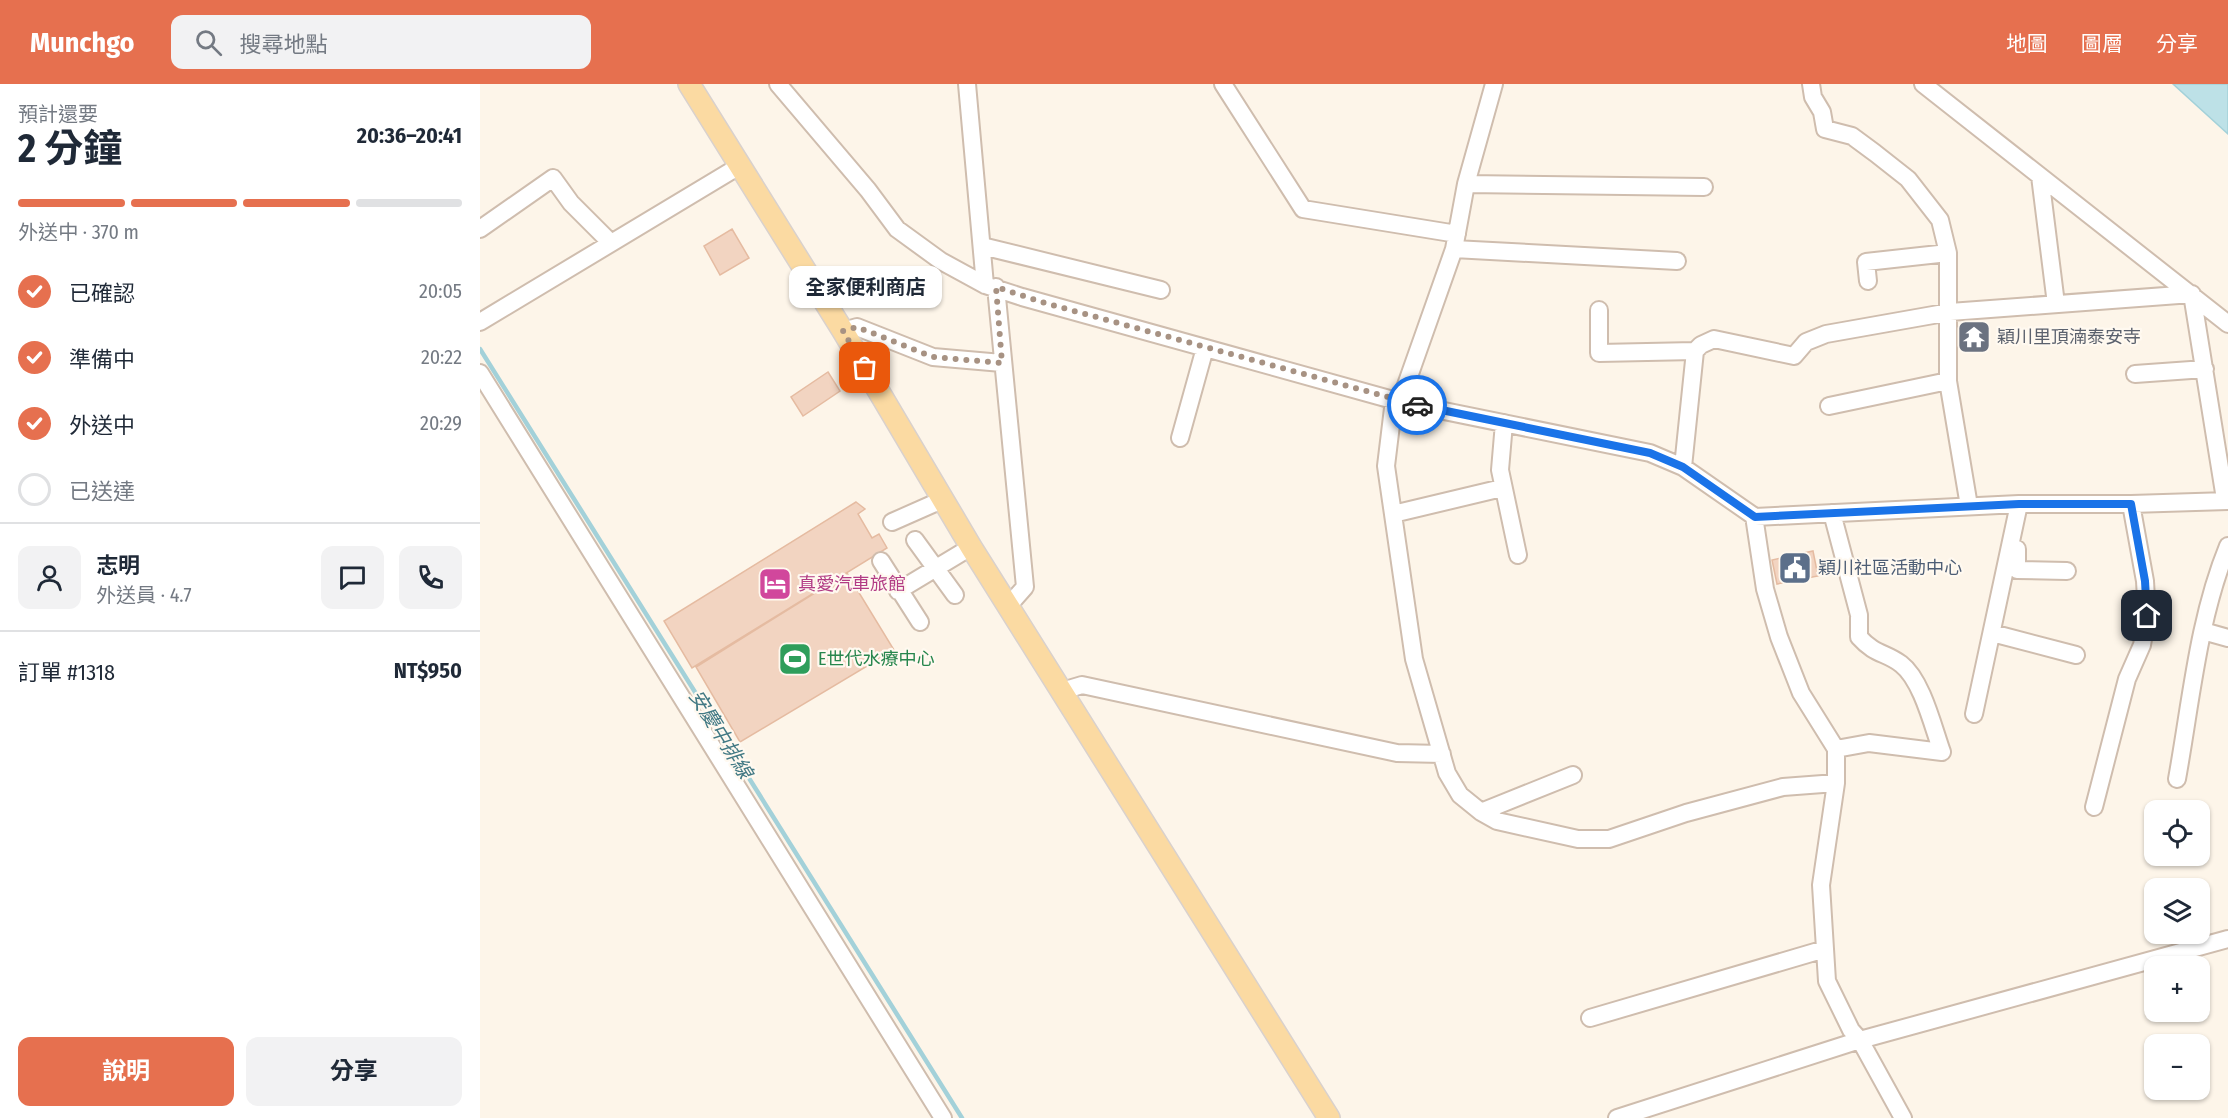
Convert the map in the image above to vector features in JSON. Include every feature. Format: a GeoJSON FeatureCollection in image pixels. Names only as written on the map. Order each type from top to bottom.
{"type":"FeatureCollection","features":[{"type":"Feature","properties":{"kind":"main road"},"geometry":{"type":"LineString","coordinates":[[689,84],[843,331],[971,547],[1329,1118]]}},
{"type":"Feature","properties":{"kind":"street"},"geometry":{"type":"LineString","coordinates":[[778,84],[868,190],[897,229],[941,261],[991,286],[1022,297],[1397,401],[1650,453],[1683,467],[1754,516],[1969,506],[2018,512],[2226,500],[2192,294]]}},
{"type":"Feature","properties":{"kind":"street"},"geometry":{"type":"LineString","coordinates":[[967,84],[982,246],[991,286],[1002,363],[1025,587],[1009,605]]}},
{"type":"Feature","properties":{"kind":"street"},"geometry":{"type":"LineString","coordinates":[[1223,84],[1304,209],[1455,242],[1677,261]]}},
{"type":"Feature","properties":{"kind":"street"},"geometry":{"type":"LineString","coordinates":[[1494,84],[1466,184],[1455,242],[1397,401],[1386,466],[1414,659],[1447,773],[1460,795],[1481,812],[1497,821],[1520,828],[1578,839],[1609,839],[1686,813],[1783,787],[1836,783]]}},
{"type":"Feature","properties":{"kind":"street"},"geometry":{"type":"LineString","coordinates":[[1811,84],[1813,97],[1822,112],[1825,129],[1852,136],[1908,179],[1940,220],[1948,253],[1950,312],[1947,347],[1948,381],[1969,506]]}},
{"type":"Feature","properties":{"kind":"street"},"geometry":{"type":"LineString","coordinates":[[1923,84],[2228,324]]}},
{"type":"Feature","properties":{"kind":"street"},"geometry":{"type":"LineString","coordinates":[[480,322],[741,165]]}},
{"type":"Feature","properties":{"kind":"street"},"geometry":{"type":"LineString","coordinates":[[2040,176],[2056,304]]}},
{"type":"Feature","properties":{"kind":"street"},"geometry":{"type":"LineString","coordinates":[[480,229],[553,178],[571,203],[610,242]]}},
{"type":"Feature","properties":{"kind":"street"},"geometry":{"type":"LineString","coordinates":[[1466,184],[1704,187]]}},
{"type":"Feature","properties":{"kind":"street"},"geometry":{"type":"LineString","coordinates":[[982,246],[1161,290]]}},
{"type":"Feature","properties":{"kind":"street"},"geometry":{"type":"LineString","coordinates":[[1868,281],[1866,262],[1948,253]]}},
{"type":"Feature","properties":{"kind":"street"},"geometry":{"type":"LineString","coordinates":[[1683,467],[1695,351],[1701,345],[1714,339],[1794,356],[1806,342],[1826,334],[1950,312],[2192,294]]}},
{"type":"Feature","properties":{"kind":"street"},"geometry":{"type":"LineString","coordinates":[[1599,310],[1599,353],[1695,351]]}},
{"type":"Feature","properties":{"kind":"street"},"geometry":{"type":"LineString","coordinates":[[843,331],[857,327],[933,357],[1002,363]]}},
{"type":"Feature","properties":{"kind":"street"},"geometry":{"type":"LineString","coordinates":[[1180,438],[1205,348]]}},
{"type":"Feature","properties":{"kind":"street"},"geometry":{"type":"LineString","coordinates":[[2135,374],[2205,369]]}},
{"type":"Feature","properties":{"kind":"street"},"geometry":{"type":"LineString","coordinates":[[480,373],[943,1118]]}},
{"type":"Feature","properties":{"kind":"street"},"geometry":{"type":"LineString","coordinates":[[1829,406],[1948,381]]}},
{"type":"Feature","properties":{"kind":"street"},"geometry":{"type":"LineString","coordinates":[[1504,423],[1500,470],[1518,555]]}},
{"type":"Feature","properties":{"kind":"street"},"geometry":{"type":"LineString","coordinates":[[1393,514],[1502,488]]}},
{"type":"Feature","properties":{"kind":"street"},"geometry":{"type":"LineString","coordinates":[[892,522],[944,499]]}},
{"type":"Feature","properties":{"kind":"street"},"geometry":{"type":"LineString","coordinates":[[2094,807],[2127,679],[2142,645],[2147,616],[2145,581],[2131,504]]}},
{"type":"Feature","properties":{"kind":"street"},"geometry":{"type":"LineString","coordinates":[[2018,512],[2017,570],[2067,571]]}},
{"type":"Feature","properties":{"kind":"street"},"geometry":{"type":"LineString","coordinates":[[1974,714],[2018,512]]}},
{"type":"Feature","properties":{"kind":"street"},"geometry":{"type":"LineString","coordinates":[[1832,513],[1859,615],[1859,637],[1869,649],[1901,664],[1915,680],[1942,752],[1869,743],[1836,749]]}},
{"type":"Feature","properties":{"kind":"street"},"geometry":{"type":"LineString","coordinates":[[1754,516],[1765,589],[1779,637],[1801,693],[1836,749],[1836,783],[1821,885],[1827,981],[1851,1030],[1860,1040],[1903,1118]]}},
{"type":"Feature","properties":{"kind":"street"},"geometry":{"type":"LineString","coordinates":[[915,540],[955,595]]}},
{"type":"Feature","properties":{"kind":"street"},"geometry":{"type":"LineString","coordinates":[[2177,779],[2203,631],[2215,579],[2228,546]]}},
{"type":"Feature","properties":{"kind":"street"},"geometry":{"type":"LineString","coordinates":[[898,591],[971,547]]}},
{"type":"Feature","properties":{"kind":"street"},"geometry":{"type":"LineString","coordinates":[[881,561],[898,591],[920,622]]}},
{"type":"Feature","properties":{"kind":"street"},"geometry":{"type":"LineString","coordinates":[[2203,631],[2228,638]]}},
{"type":"Feature","properties":{"kind":"street"},"geometry":{"type":"LineString","coordinates":[[1992,633],[2076,655]]}},
{"type":"Feature","properties":{"kind":"street"},"geometry":{"type":"LineString","coordinates":[[1062,691],[1082,685],[1397,753],[1442,754]]}},
{"type":"Feature","properties":{"kind":"street"},"geometry":{"type":"LineString","coordinates":[[1481,812],[1574,774]]}},
{"type":"Feature","properties":{"kind":"street"},"geometry":{"type":"LineString","coordinates":[[1617,1118],[1860,1040],[2228,939]]}},
{"type":"Feature","properties":{"kind":"street"},"geometry":{"type":"LineString","coordinates":[[1590,1018],[1825,949]]}},
{"type":"Feature","properties":{"kind":"water"},"geometry":{"type":"Polygon","coordinates":[[[2173,84],[2228,84],[2228,134],[2173,84]]]}},
{"type":"Feature","properties":{"kind":"building"},"geometry":{"type":"Polygon","coordinates":[[[732,229],[749,258],[720,275],[704,246],[732,229]]]}},
{"type":"Feature","properties":{"kind":"building","name":"穎川里頂湳泰安寺"},"geometry":{"type":"Polygon","coordinates":[[[1981,325],[1982,348],[1972,352],[1972,348],[1967,348],[1965,326],[1981,325]]]}},
{"type":"Feature","properties":{"kind":"building"},"geometry":{"type":"Polygon","coordinates":[[[828,372],[840,391],[803,416],[791,397],[828,372]]]}},
{"type":"Feature","properties":{"kind":"building","name":"真愛汽車旅館"},"geometry":{"type":"Polygon","coordinates":[[[856,502],[865,509],[858,514],[872,538],[879,534],[887,548],[692,668],[664,621],[856,502]]]}},
{"type":"Feature","properties":{"kind":"building","name":"穎川社區活動中心"},"geometry":{"type":"Polygon","coordinates":[[[1813,551],[1818,576],[1777,584],[1772,560],[1813,551]]]}},
{"type":"Feature","properties":{"kind":"building","name":"E世代水療中心"},"geometry":{"type":"Polygon","coordinates":[[[847,573],[894,650],[740,742],[696,667],[847,573]]]}},
{"type":"Feature","properties":{"kind":"waterway","name":"安慶中排線"},"geometry":{"type":"LineString","coordinates":[[480,349],[962,1118]]}},
{"type":"Feature","properties":{"kind":"way so far"},"geometry":{"type":"LineString","coordinates":[[865,368],[843,331],[857,327],[933,357],[1002,363],[996,287],[1022,297],[1417,405]]}},
{"type":"Feature","properties":{"kind":"place","name":"穎川里頂湳泰安寺"},"geometry":{"type":"Point","coordinates":[1974,337]}},
{"type":"Feature","properties":{"kind":"place","name":"全家便利商店"},"geometry":{"type":"Point","coordinates":[865,368]}},
{"type":"Feature","properties":{"kind":"place","name":"穎川社區活動中心"},"geometry":{"type":"Point","coordinates":[1795,568]}},
{"type":"Feature","properties":{"kind":"place","name":"真愛汽車旅館"},"geometry":{"type":"Point","coordinates":[775,584]}},
{"type":"Feature","properties":{"kind":"place","name":"E世代水療中心"},"geometry":{"type":"Point","coordinates":[795,659]}},
{"type":"Feature","properties":{"kind":"route"},"geometry":{"type":"LineString","coordinates":[[1417,405],[1650,453],[1683,467],[1755,517],[2019,504],[2131,504],[2145,581],[2147,616]]}}]}
